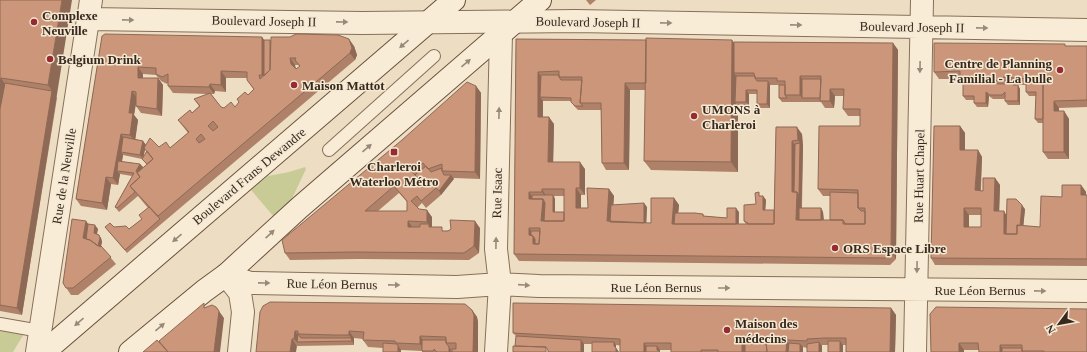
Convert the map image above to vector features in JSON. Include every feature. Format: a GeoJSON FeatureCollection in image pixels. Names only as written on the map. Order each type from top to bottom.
{"type":"FeatureCollection","features":[{"type":"Feature","properties":{"kind":"street","name":"Boulevard Frans Dewandre"},"geometry":{"type":"LineString","coordinates":[[44,352],[454,0]]}},
{"type":"Feature","properties":{"kind":"street"},"geometry":{"type":"LineString","coordinates":[[130,352],[204,291],[226,275],[299,208],[540,0]]}},
{"type":"Feature","properties":{"kind":"street","name":"Rue Huart Chapel"},"geometry":{"type":"LineString","coordinates":[[915,352],[922,0]]}},
{"type":"Feature","properties":{"kind":"street","name":"Boulevard Joseph II"},"geometry":{"type":"LineString","coordinates":[[90,10],[428,22],[508,27],[1087,30]]}},
{"type":"Feature","properties":{"kind":"street","name":"Rue de la Neuville"},"geometry":{"type":"LineString","coordinates":[[37,352],[90,10]]}},
{"type":"Feature","properties":{"kind":"street","name":"Rue Isaac"},"geometry":{"type":"LineString","coordinates":[[496,352],[500,284],[496,249],[508,27]]}},
{"type":"Feature","properties":{"kind":"street"},"geometry":{"type":"LineString","coordinates":[[226,275],[240,293],[243,312],[239,352]]}},
{"type":"Feature","properties":{"kind":"street","name":"Rue Léon Bernus"},"geometry":{"type":"LineString","coordinates":[[226,275],[250,283],[457,287],[500,284],[538,286],[1087,291]]}},
{"type":"Feature","properties":{"kind":"lane"},"geometry":{"type":"LineString","coordinates":[[329,150],[434,56]]}},
{"type":"Feature","properties":{"kind":"lane"},"geometry":{"type":"LineString","coordinates":[[0,324],[40,331]]}},
{"type":"Feature","properties":{"kind":"green space"},"geometry":{"type":"Polygon","coordinates":[[[305,167],[306,169],[289,205],[274,217],[251,190],[268,176],[305,167]]]}},
{"type":"Feature","properties":{"kind":"green space"},"geometry":{"type":"Polygon","coordinates":[[[0,330],[24,334],[13,352],[0,352],[0,330]]]}},
{"type":"Feature","properties":{"kind":"building","name":"Complexe Neuville"},"geometry":{"type":"Polygon","coordinates":[[[0,0],[62,0],[48,85],[1,78],[0,83],[0,0]]]}},
{"type":"Feature","properties":{"kind":"building"},"geometry":{"type":"Polygon","coordinates":[[[105,34],[262,37],[262,75],[259,75],[260,79],[270,70],[271,37],[290,37],[296,34],[338,35],[349,39],[352,48],[350,53],[158,216],[130,186],[140,177],[137,173],[153,159],[144,148],[150,138],[159,147],[166,142],[170,148],[189,132],[178,120],[190,110],[192,113],[200,106],[194,99],[210,93],[221,107],[224,108],[231,102],[235,107],[239,102],[237,99],[245,92],[248,95],[254,89],[247,80],[247,72],[221,71],[221,85],[210,84],[209,87],[168,86],[168,74],[162,77],[156,74],[156,68],[138,67],[138,78],[158,78],[157,109],[136,106],[136,92],[132,91],[129,113],[133,113],[130,135],[121,134],[113,178],[106,177],[102,203],[76,199],[102,36],[105,34]],[[290,58],[291,64],[296,69],[300,66],[295,60],[296,58],[290,58]],[[213,121],[208,126],[213,131],[218,127],[213,121]],[[201,134],[196,139],[199,143],[205,139],[201,134]]]}},
{"type":"Feature","properties":{"kind":"building","name":"UMONS à Charleroi"},"geometry":{"type":"Polygon","coordinates":[[[646,38],[732,40],[731,162],[644,161],[646,38]]]}},
{"type":"Feature","properties":{"kind":"building"},"geometry":{"type":"Polygon","coordinates":[[[516,39],[646,40],[646,83],[625,83],[624,163],[602,163],[601,103],[580,103],[582,77],[559,77],[559,71],[538,72],[538,117],[549,117],[548,162],[580,162],[580,188],[576,188],[576,208],[588,208],[587,188],[609,189],[607,221],[651,223],[651,198],[674,198],[672,224],[774,224],[776,127],[797,127],[798,140],[792,141],[792,192],[797,192],[796,220],[843,220],[843,224],[865,224],[865,208],[858,208],[858,190],[818,189],[819,126],[860,126],[860,109],[843,109],[844,89],[830,89],[830,101],[820,101],[821,76],[800,76],[800,95],[785,95],[785,81],[777,81],[777,78],[755,78],[754,73],[734,73],[734,42],[893,43],[891,252],[885,258],[514,254],[516,39]],[[542,189],[542,192],[529,192],[529,199],[543,199],[541,221],[564,221],[564,189],[542,189]],[[529,228],[529,235],[533,236],[533,244],[539,244],[540,228],[529,228]]]}},
{"type":"Feature","properties":{"kind":"building"},"geometry":{"type":"Polygon","coordinates":[[[264,40],[270,40],[270,70],[264,76],[264,40]]]}},
{"type":"Feature","properties":{"kind":"building"},"geometry":{"type":"Polygon","coordinates":[[[934,43],[1065,44],[1065,46],[1087,46],[1087,100],[1054,101],[1054,111],[1064,111],[1064,152],[1043,152],[1043,80],[1003,77],[1003,81],[960,80],[960,71],[934,72],[934,43]]]}},
{"type":"Feature","properties":{"kind":"building"},"geometry":{"type":"Polygon","coordinates":[[[541,75],[559,75],[561,80],[582,80],[580,103],[583,106],[575,106],[571,102],[571,98],[540,97],[541,75]]]}},
{"type":"Feature","properties":{"kind":"building"},"geometry":{"type":"Polygon","coordinates":[[[736,76],[755,76],[757,81],[768,81],[767,104],[757,104],[757,90],[746,90],[746,102],[735,102],[736,76]]]}},
{"type":"Feature","properties":{"kind":"building"},"geometry":{"type":"Polygon","coordinates":[[[802,79],[821,79],[820,98],[802,98],[802,79]]]}},
{"type":"Feature","properties":{"kind":"building"},"geometry":{"type":"Polygon","coordinates":[[[1005,80],[1013,80],[1013,85],[1018,85],[1018,101],[1005,101],[1005,92],[1002,95],[990,95],[986,92],[986,103],[974,103],[974,96],[963,96],[963,83],[1006,84],[1005,80]]]}},
{"type":"Feature","properties":{"kind":"building"},"geometry":{"type":"Polygon","coordinates":[[[467,82],[476,86],[475,172],[442,171],[442,164],[428,169],[423,163],[412,172],[420,180],[430,181],[436,188],[421,201],[417,196],[411,201],[419,209],[427,210],[427,222],[408,221],[408,227],[420,227],[420,224],[429,224],[429,227],[442,227],[442,231],[448,231],[451,229],[450,220],[475,221],[474,246],[464,253],[285,253],[282,240],[402,140],[467,82]],[[394,186],[365,211],[407,211],[407,201],[394,186]]]}},
{"type":"Feature","properties":{"kind":"building"},"geometry":{"type":"Polygon","coordinates":[[[5,83],[52,91],[17,308],[0,305],[0,109],[5,83]]]}},
{"type":"Feature","properties":{"kind":"building"},"geometry":{"type":"Polygon","coordinates":[[[1026,83],[1043,83],[1043,119],[1035,119],[1036,92],[1026,92],[1026,83]]]}},
{"type":"Feature","properties":{"kind":"building"},"geometry":{"type":"Polygon","coordinates":[[[779,85],[785,85],[785,95],[787,98],[779,98],[779,85]]]}},
{"type":"Feature","properties":{"kind":"building"},"geometry":{"type":"Polygon","coordinates":[[[934,126],[960,126],[960,150],[978,150],[975,190],[983,191],[983,178],[995,178],[994,211],[1004,211],[1004,234],[1017,234],[1017,225],[1040,227],[1041,196],[1062,197],[1062,185],[1081,185],[1081,195],[1087,195],[1087,259],[931,258],[934,126]],[[964,208],[964,227],[981,227],[981,208],[964,208]]]}},
{"type":"Feature","properties":{"kind":"building"},"geometry":{"type":"Polygon","coordinates":[[[123,137],[143,141],[140,155],[121,152],[123,137]]]}},
{"type":"Feature","properties":{"kind":"building"},"geometry":{"type":"Polygon","coordinates":[[[800,143],[799,195],[797,192],[794,192],[795,144],[800,143]]]}},
{"type":"Feature","properties":{"kind":"building"},"geometry":{"type":"Polygon","coordinates":[[[147,151],[153,159],[147,164],[142,159],[147,151]]]}},
{"type":"Feature","properties":{"kind":"building"},"geometry":{"type":"Polygon","coordinates":[[[118,161],[140,164],[136,171],[140,177],[130,186],[135,192],[117,208],[115,207],[134,173],[117,171],[118,161]]]}},
{"type":"Feature","properties":{"kind":"building"},"geometry":{"type":"Polygon","coordinates":[[[426,166],[431,172],[442,168],[444,175],[451,175],[439,191],[430,181],[420,180],[415,175],[426,166]]]}},
{"type":"Feature","properties":{"kind":"building"},"geometry":{"type":"Polygon","coordinates":[[[759,192],[759,196],[763,196],[763,210],[774,210],[774,224],[748,224],[744,221],[744,205],[756,204],[755,193],[759,192]]]}},
{"type":"Feature","properties":{"kind":"building"},"geometry":{"type":"Polygon","coordinates":[[[830,192],[858,193],[858,208],[861,211],[865,211],[865,224],[845,224],[843,220],[830,220],[830,192]]]}},
{"type":"Feature","properties":{"kind":"building"},"geometry":{"type":"Polygon","coordinates":[[[532,195],[553,195],[553,212],[564,212],[564,221],[544,221],[545,203],[543,199],[532,199],[532,195]]]}},
{"type":"Feature","properties":{"kind":"building"},"geometry":{"type":"Polygon","coordinates":[[[1007,199],[1016,199],[1022,205],[1020,226],[1017,225],[1017,234],[1006,234],[1007,199]]]}},
{"type":"Feature","properties":{"kind":"building"},"geometry":{"type":"Polygon","coordinates":[[[644,203],[644,223],[610,222],[611,205],[644,203]]]}},
{"type":"Feature","properties":{"kind":"building"},"geometry":{"type":"Polygon","coordinates":[[[149,207],[160,219],[125,250],[105,227],[110,223],[114,227],[126,226],[129,229],[142,219],[139,215],[149,207]]]}},
{"type":"Feature","properties":{"kind":"building"},"geometry":{"type":"Polygon","coordinates":[[[727,208],[736,208],[736,224],[674,224],[675,213],[695,213],[703,214],[703,216],[727,218],[727,208]]]}},
{"type":"Feature","properties":{"kind":"building"},"geometry":{"type":"Polygon","coordinates":[[[799,208],[821,208],[821,220],[799,220],[799,208]]]}},
{"type":"Feature","properties":{"kind":"building"},"geometry":{"type":"Polygon","coordinates":[[[72,219],[86,221],[83,238],[90,240],[100,247],[101,246],[111,257],[73,288],[66,288],[63,283],[72,219]]]}},
{"type":"Feature","properties":{"kind":"building"},"geometry":{"type":"Polygon","coordinates":[[[88,224],[95,225],[94,233],[99,235],[100,238],[98,246],[86,239],[88,224]]]}},
{"type":"Feature","properties":{"kind":"building"},"geometry":{"type":"Polygon","coordinates":[[[531,231],[540,231],[539,244],[535,244],[535,239],[531,235],[531,231]]]}},
{"type":"Feature","properties":{"kind":"building"},"geometry":{"type":"Polygon","coordinates":[[[270,302],[465,304],[472,310],[474,315],[473,352],[452,352],[452,349],[456,349],[456,343],[446,343],[446,337],[420,336],[420,344],[396,343],[395,341],[363,340],[364,332],[349,331],[349,335],[334,335],[298,334],[298,331],[295,331],[290,352],[256,352],[260,312],[263,306],[270,302]]]}},
{"type":"Feature","properties":{"kind":"building"},"geometry":{"type":"Polygon","coordinates":[[[204,303],[204,308],[212,305],[219,311],[214,352],[168,352],[159,341],[204,303]]]}},
{"type":"Feature","properties":{"kind":"building"},"geometry":{"type":"Polygon","coordinates":[[[513,303],[891,308],[890,352],[846,352],[846,338],[825,338],[807,339],[807,341],[787,340],[786,352],[767,352],[766,340],[742,340],[742,352],[701,350],[701,352],[671,352],[671,343],[644,343],[644,352],[620,352],[620,339],[513,333],[513,303]]]}},
{"type":"Feature","properties":{"kind":"building"},"geometry":{"type":"Polygon","coordinates":[[[936,307],[1087,309],[1087,352],[1022,351],[1022,345],[1000,345],[1000,352],[979,352],[978,343],[959,343],[959,352],[931,352],[930,314],[936,307]]]}},
{"type":"Feature","properties":{"kind":"building"},"geometry":{"type":"Polygon","coordinates":[[[298,334],[301,338],[351,338],[352,341],[297,342],[298,334]]]}},
{"type":"Feature","properties":{"kind":"building"},"geometry":{"type":"Polygon","coordinates":[[[516,336],[581,340],[581,352],[548,352],[546,347],[515,346],[516,336]]]}},
{"type":"Feature","properties":{"kind":"building"},"geometry":{"type":"Polygon","coordinates":[[[157,340],[168,352],[143,352],[157,340]]]}},
{"type":"Feature","properties":{"kind":"building"},"geometry":{"type":"Polygon","coordinates":[[[422,340],[446,340],[449,347],[449,352],[437,352],[434,349],[434,351],[422,351],[422,340]]]}},
{"type":"Feature","properties":{"kind":"building"},"geometry":{"type":"Polygon","coordinates":[[[828,341],[840,341],[840,352],[828,352],[828,341]]]}},
{"type":"Feature","properties":{"kind":"building"},"geometry":{"type":"Polygon","coordinates":[[[592,342],[614,342],[616,352],[592,352],[592,342]]]}},
{"type":"Feature","properties":{"kind":"building"},"geometry":{"type":"Polygon","coordinates":[[[819,342],[819,352],[807,352],[807,344],[819,342]]]}},
{"type":"Feature","properties":{"kind":"building"},"geometry":{"type":"Polygon","coordinates":[[[383,343],[397,344],[398,352],[383,352],[383,343]]]}},
{"type":"Feature","properties":{"kind":"building"},"geometry":{"type":"Polygon","coordinates":[[[745,343],[766,343],[767,352],[745,352],[745,343]]]}},
{"type":"Feature","properties":{"kind":"building"},"geometry":{"type":"Polygon","coordinates":[[[789,343],[800,344],[800,352],[788,352],[789,343]]]}},
{"type":"Feature","properties":{"kind":"building"},"geometry":{"type":"Polygon","coordinates":[[[513,346],[546,347],[546,352],[513,352],[513,346]]]}},
{"type":"Feature","properties":{"kind":"building"},"geometry":{"type":"Polygon","coordinates":[[[646,346],[657,346],[657,350],[660,352],[646,352],[646,346]]]}},
{"type":"Feature","properties":{"kind":"building"},"geometry":{"type":"Polygon","coordinates":[[[1002,348],[1022,348],[1023,352],[1002,352],[1002,348]]]}},
{"type":"Feature","properties":{"kind":"place","name":"Complexe Neuville"},"geometry":{"type":"Point","coordinates":[34,22]}},
{"type":"Feature","properties":{"kind":"place","name":"Belgium Drink"},"geometry":{"type":"Point","coordinates":[50,59]}},
{"type":"Feature","properties":{"kind":"place","name":"Centre de Planning Familial - La bulle"},"geometry":{"type":"Point","coordinates":[1060,70]}},
{"type":"Feature","properties":{"kind":"place","name":"Maison Mattot"},"geometry":{"type":"Point","coordinates":[294,85]}},
{"type":"Feature","properties":{"kind":"place","name":"UMONS à Charleroi"},"geometry":{"type":"Point","coordinates":[694,116]}},
{"type":"Feature","properties":{"kind":"place","name":"Charleroi Waterloo Métro"},"geometry":{"type":"Point","coordinates":[394,152]}},
{"type":"Feature","properties":{"kind":"place","name":"ORS Espace Libre"},"geometry":{"type":"Point","coordinates":[835,248]}},
{"type":"Feature","properties":{"kind":"place","name":"Maison des médecins"},"geometry":{"type":"Point","coordinates":[727,330]}}]}
